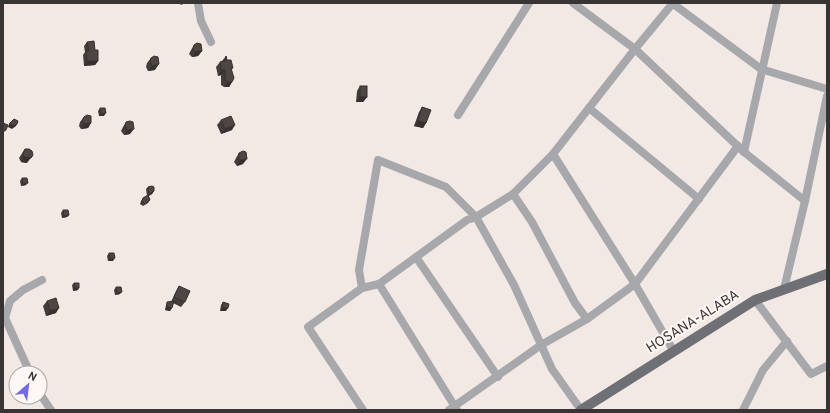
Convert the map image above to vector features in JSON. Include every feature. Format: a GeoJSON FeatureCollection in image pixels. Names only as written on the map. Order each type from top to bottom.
{"type":"FeatureCollection","features":[{"type":"Feature","properties":{"kind":"main road","name":"HOSANA-ALABA"},"geometry":{"type":"LineString","coordinates":[[581,410],[673,350],[755,300],[784,289],[809,282],[827,274]]}},
{"type":"Feature","properties":{"kind":"street"},"geometry":{"type":"LineString","coordinates":[[198,3],[201,21],[211,42]]}},
{"type":"Feature","properties":{"kind":"street"},"geometry":{"type":"LineString","coordinates":[[458,115],[529,3]]}},
{"type":"Feature","properties":{"kind":"street"},"geometry":{"type":"LineString","coordinates":[[573,3],[635,49],[741,149],[805,201]]}},
{"type":"Feature","properties":{"kind":"street"},"geometry":{"type":"LineString","coordinates":[[363,410],[308,327],[362,288],[379,284],[467,220],[476,217],[512,194],[553,154],[672,3],[733,50],[761,69],[827,89]]}},
{"type":"Feature","properties":{"kind":"street"},"geometry":{"type":"LineString","coordinates":[[379,284],[454,409],[541,345],[587,319],[635,284],[699,199],[741,149],[777,3]]}},
{"type":"Feature","properties":{"kind":"street"},"geometry":{"type":"LineString","coordinates":[[784,289],[805,201],[827,96]]}},
{"type":"Feature","properties":{"kind":"street"},"geometry":{"type":"LineString","coordinates":[[589,108],[699,199]]}},
{"type":"Feature","properties":{"kind":"street"},"geometry":{"type":"LineString","coordinates":[[553,154],[635,284],[673,350]]}},
{"type":"Feature","properties":{"kind":"street"},"geometry":{"type":"LineString","coordinates":[[362,288],[359,270],[378,160],[446,187],[466,204],[476,217],[514,285],[552,369],[581,410]]}},
{"type":"Feature","properties":{"kind":"street"},"geometry":{"type":"LineString","coordinates":[[512,194],[532,222],[575,303],[587,319]]}},
{"type":"Feature","properties":{"kind":"street"},"geometry":{"type":"LineString","coordinates":[[416,257],[498,377]]}},
{"type":"Feature","properties":{"kind":"street"},"geometry":{"type":"LineString","coordinates":[[27,365],[6,318],[10,301],[23,290],[42,280]]}},
{"type":"Feature","properties":{"kind":"street"},"geometry":{"type":"LineString","coordinates":[[755,300],[811,374],[827,366]]}},
{"type":"Feature","properties":{"kind":"street"},"geometry":{"type":"LineString","coordinates":[[742,410],[763,370],[787,341]]}},
{"type":"Feature","properties":{"kind":"building"},"geometry":{"type":"Polygon","coordinates":[[[94,41],[95,50],[98,50],[98,61],[87,61],[86,51],[89,51],[87,42],[94,41]]]}},
{"type":"Feature","properties":{"kind":"building"},"geometry":{"type":"Polygon","coordinates":[[[197,43],[201,44],[202,51],[195,52],[193,49],[194,45],[197,43]]]}},
{"type":"Feature","properties":{"kind":"building"},"geometry":{"type":"Polygon","coordinates":[[[154,56],[158,57],[159,64],[152,66],[150,62],[151,58],[154,56]]]}},
{"type":"Feature","properties":{"kind":"building"},"geometry":{"type":"Polygon","coordinates":[[[226,56],[227,60],[231,60],[233,68],[231,68],[234,78],[232,82],[225,80],[225,70],[222,70],[220,62],[225,61],[226,56]]]}},
{"type":"Feature","properties":{"kind":"building"},"geometry":{"type":"Polygon","coordinates":[[[360,86],[367,86],[367,97],[360,97],[360,86]]]}},
{"type":"Feature","properties":{"kind":"building"},"geometry":{"type":"Polygon","coordinates":[[[422,107],[431,110],[426,123],[418,121],[422,107]]]}},
{"type":"Feature","properties":{"kind":"building"},"geometry":{"type":"Polygon","coordinates":[[[100,108],[105,108],[106,113],[101,114],[100,108]]]}},
{"type":"Feature","properties":{"kind":"building"},"geometry":{"type":"Polygon","coordinates":[[[87,115],[91,116],[91,123],[85,124],[82,121],[87,115]]]}},
{"type":"Feature","properties":{"kind":"building"},"geometry":{"type":"Polygon","coordinates":[[[231,116],[235,125],[225,129],[221,120],[231,116]]]}},
{"type":"Feature","properties":{"kind":"building"},"geometry":{"type":"Polygon","coordinates":[[[14,119],[18,121],[17,124],[14,126],[9,124],[14,119]]]}},
{"type":"Feature","properties":{"kind":"building"},"geometry":{"type":"Polygon","coordinates":[[[126,122],[133,122],[134,129],[127,130],[125,126],[126,122]]]}},
{"type":"Feature","properties":{"kind":"building"},"geometry":{"type":"Polygon","coordinates":[[[3,123],[8,125],[6,130],[3,132],[3,123]]]}},
{"type":"Feature","properties":{"kind":"building"},"geometry":{"type":"Polygon","coordinates":[[[25,149],[32,151],[33,155],[31,158],[24,157],[23,153],[25,149]]]}},
{"type":"Feature","properties":{"kind":"building"},"geometry":{"type":"Polygon","coordinates":[[[243,151],[246,152],[247,159],[240,160],[238,157],[239,153],[243,151]]]}},
{"type":"Feature","properties":{"kind":"building"},"geometry":{"type":"Polygon","coordinates":[[[22,178],[27,178],[28,183],[23,184],[22,178]]]}},
{"type":"Feature","properties":{"kind":"building"},"geometry":{"type":"Polygon","coordinates":[[[148,187],[154,187],[154,191],[149,194],[148,187]]]}},
{"type":"Feature","properties":{"kind":"building"},"geometry":{"type":"Polygon","coordinates":[[[148,195],[150,200],[145,204],[142,201],[143,198],[148,195]]]}},
{"type":"Feature","properties":{"kind":"building"},"geometry":{"type":"Polygon","coordinates":[[[63,210],[68,210],[69,215],[64,216],[63,210]]]}},
{"type":"Feature","properties":{"kind":"building"},"geometry":{"type":"Polygon","coordinates":[[[109,253],[114,253],[115,258],[110,259],[109,253]]]}},
{"type":"Feature","properties":{"kind":"building"},"geometry":{"type":"Polygon","coordinates":[[[74,283],[79,283],[79,288],[75,288],[74,283]]]}},
{"type":"Feature","properties":{"kind":"building"},"geometry":{"type":"Polygon","coordinates":[[[179,286],[190,291],[185,302],[174,297],[179,286]]]}},
{"type":"Feature","properties":{"kind":"building"},"geometry":{"type":"Polygon","coordinates":[[[116,287],[121,287],[122,292],[117,293],[116,287]]]}},
{"type":"Feature","properties":{"kind":"building"},"geometry":{"type":"Polygon","coordinates":[[[56,298],[59,308],[50,311],[47,301],[56,298]]]}},
{"type":"Feature","properties":{"kind":"building"},"geometry":{"type":"Polygon","coordinates":[[[174,301],[172,308],[167,307],[167,302],[174,301]]]}},
{"type":"Feature","properties":{"kind":"building"},"geometry":{"type":"Polygon","coordinates":[[[223,302],[229,304],[228,308],[222,308],[223,302]]]}}]}
